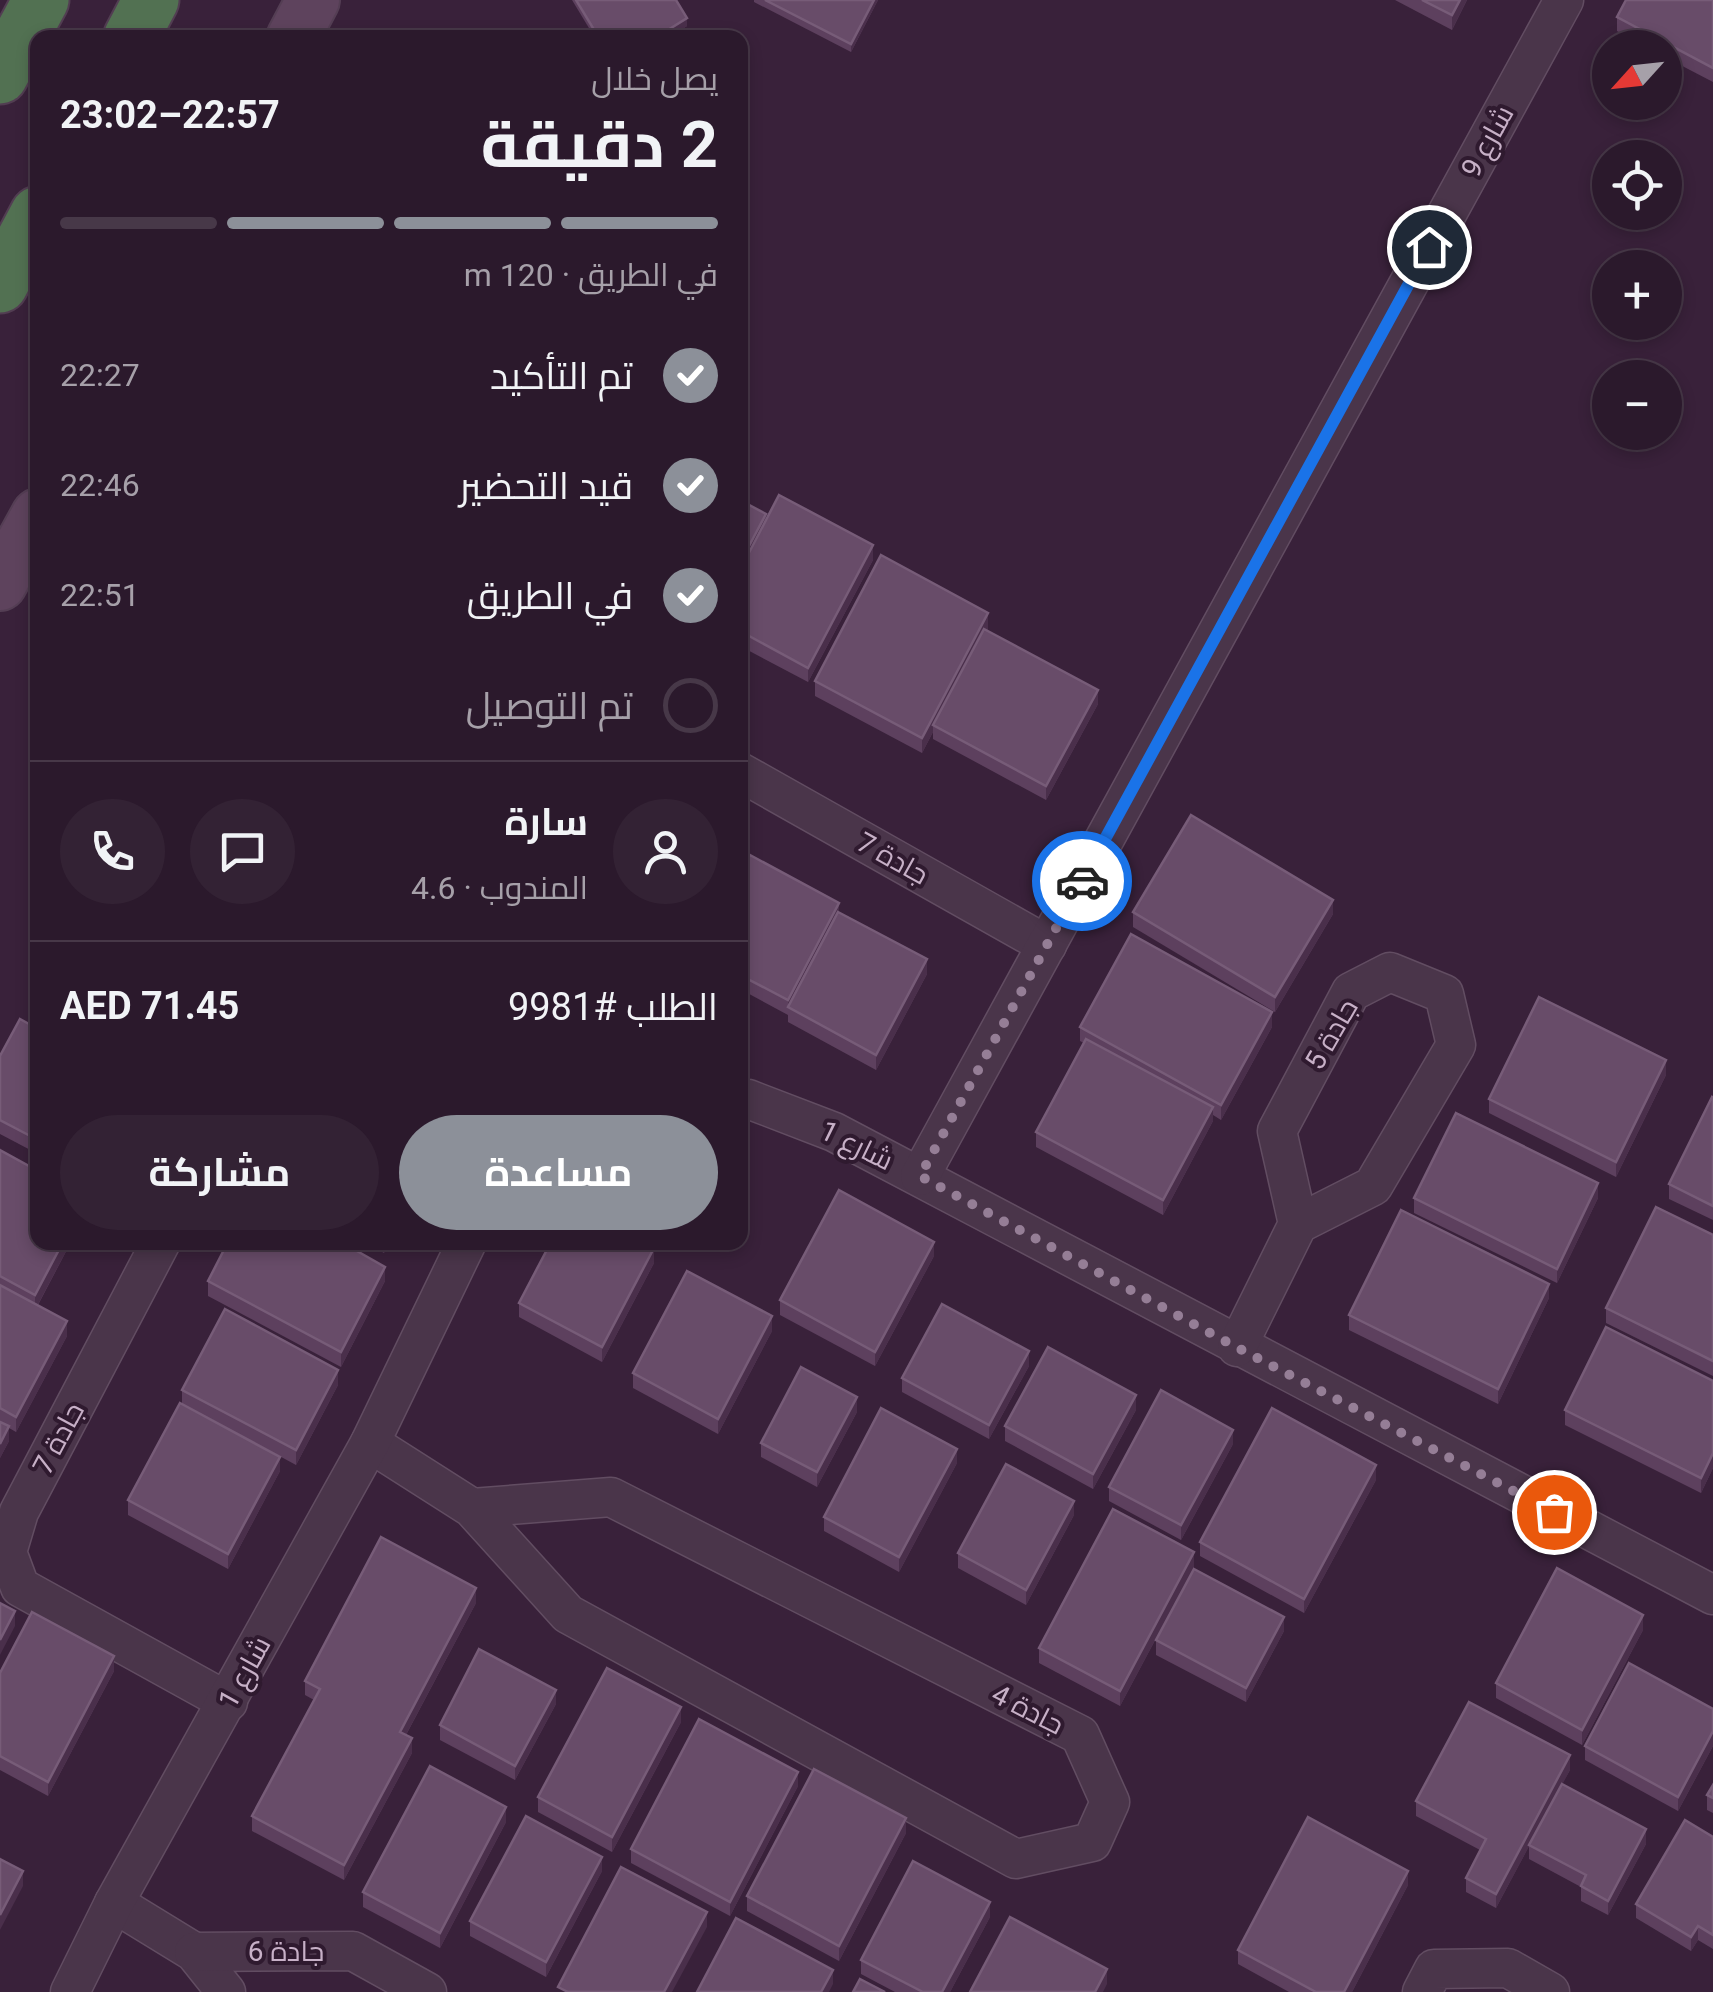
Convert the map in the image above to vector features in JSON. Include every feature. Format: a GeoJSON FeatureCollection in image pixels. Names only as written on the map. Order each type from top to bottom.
{"type":"FeatureCollection","features":[{"type":"Feature","properties":{"kind":"highway"},"geometry":{"type":"LineString","coordinates":[[0,76],[41,0]]}},
{"type":"Feature","properties":{"kind":"highway"},"geometry":{"type":"LineString","coordinates":[[136,30],[151,0]]}},
{"type":"Feature","properties":{"kind":"highway"},"geometry":{"type":"LineString","coordinates":[[0,285],[30,229]]}},
{"type":"Feature","properties":{"kind":"main road"},"geometry":{"type":"LineString","coordinates":[[297,30],[313,0]]}},
{"type":"Feature","properties":{"kind":"main road"},"geometry":{"type":"LineString","coordinates":[[0,584],[30,530]]}},
{"type":"Feature","properties":{"kind":"street","name":"شارع 9"},"geometry":{"type":"LineString","coordinates":[[920,1176],[1564,0]]}},
{"type":"Feature","properties":{"kind":"street","name":"جادة 7"},"geometry":{"type":"LineString","coordinates":[[748,777],[1047,945]]}},
{"type":"Feature","properties":{"kind":"street","name":"جادة 5"},"geometry":{"type":"LineString","coordinates":[[1390,972],[1444,994],[1456,1045],[1373,1186],[1298,1224],[1276,1131],[1351,992],[1390,972]]}},
{"type":"Feature","properties":{"kind":"street","name":"شارع 1"},"geometry":{"type":"LineString","coordinates":[[748,1099],[834,1132],[920,1176],[1236,1347],[1713,1596]]}},
{"type":"Feature","properties":{"kind":"street"},"geometry":{"type":"LineString","coordinates":[[1236,1347],[1298,1224]]}},
{"type":"Feature","properties":{"kind":"street","name":"جادة 7"},"geometry":{"type":"LineString","coordinates":[[156,1250],[19,1512],[7,1552],[20,1587],[228,1702]]}},
{"type":"Feature","properties":{"kind":"street","name":"شارع 1"},"geometry":{"type":"LineString","coordinates":[[70,1992],[114,1903],[370,1443],[463,1250]]}},
{"type":"Feature","properties":{"kind":"street","name":"جادة 4"},"geometry":{"type":"LineString","coordinates":[[370,1443],[472,1508],[568,1614],[1016,1859],[1092,1842],[1110,1802],[1080,1735],[611,1497],[472,1508]]}},
{"type":"Feature","properties":{"kind":"street","name":"جادة 6"},"geometry":{"type":"LineString","coordinates":[[114,1903],[194,1952],[226,1992]]}},
{"type":"Feature","properties":{"kind":"street","name":"جادة 6"},"geometry":{"type":"LineString","coordinates":[[194,1952],[353,1951],[427,1992]]}},
{"type":"Feature","properties":{"kind":"street"},"geometry":{"type":"LineString","coordinates":[[1422,1992],[1434,1969],[1508,1968],[1550,1992]]}},
{"type":"Feature","properties":{"kind":"building"},"geometry":{"type":"Polygon","coordinates":[[[576,0],[676,0],[687,18],[668,30],[594,30],[576,0]]]}},
{"type":"Feature","properties":{"kind":"building"},"geometry":{"type":"Polygon","coordinates":[[[765,0],[874,0],[851,44],[765,0]]]}},
{"type":"Feature","properties":{"kind":"building"},"geometry":{"type":"Polygon","coordinates":[[[1422,0],[1460,0],[1452,15],[1422,0]]]}},
{"type":"Feature","properties":{"kind":"building"},"geometry":{"type":"Polygon","coordinates":[[[1626,0],[1713,0],[1713,68],[1682,52],[1682,30],[1641,30],[1617,17],[1626,0]]]}},
{"type":"Feature","properties":{"kind":"building"},"geometry":{"type":"Polygon","coordinates":[[[779,495],[873,545],[808,668],[748,635],[748,555],[779,495]]]}},
{"type":"Feature","properties":{"kind":"building"},"geometry":{"type":"Polygon","coordinates":[[[748,504],[766,514],[748,548],[748,504]]]}},
{"type":"Feature","properties":{"kind":"building"},"geometry":{"type":"Polygon","coordinates":[[[881,555],[988,613],[922,738],[815,681],[881,555]]]}},
{"type":"Feature","properties":{"kind":"building"},"geometry":{"type":"Polygon","coordinates":[[[984,629],[1098,690],[1046,786],[933,725],[984,629]]]}},
{"type":"Feature","properties":{"kind":"building"},"geometry":{"type":"Polygon","coordinates":[[[1191,815],[1333,900],[1275,997],[1133,912],[1191,815]]]}},
{"type":"Feature","properties":{"kind":"building"},"geometry":{"type":"Polygon","coordinates":[[[750,855],[839,903],[788,1000],[748,979],[750,855]]]}},
{"type":"Feature","properties":{"kind":"building"},"geometry":{"type":"Polygon","coordinates":[[[838,912],[927,959],[876,1055],[788,1007],[838,912]]]}},
{"type":"Feature","properties":{"kind":"building"},"geometry":{"type":"Polygon","coordinates":[[[1131,934],[1272,1012],[1221,1105],[1080,1027],[1131,934]]]}},
{"type":"Feature","properties":{"kind":"building"},"geometry":{"type":"Polygon","coordinates":[[[1539,997],[1666,1060],[1616,1162],[1489,1099],[1539,997]]]}},
{"type":"Feature","properties":{"kind":"building"},"geometry":{"type":"Polygon","coordinates":[[[20,1019],[30,1025],[30,1136],[0,1120],[0,1056],[20,1019]]]}},
{"type":"Feature","properties":{"kind":"building"},"geometry":{"type":"Polygon","coordinates":[[[1086,1039],[1213,1107],[1163,1200],[1036,1132],[1086,1039]]]}},
{"type":"Feature","properties":{"kind":"building"},"geometry":{"type":"Polygon","coordinates":[[[1713,1098],[1713,1206],[1669,1184],[1713,1098]]]}},
{"type":"Feature","properties":{"kind":"building"},"geometry":{"type":"Polygon","coordinates":[[[1456,1113],[1598,1183],[1557,1269],[1414,1198],[1456,1113]]]}},
{"type":"Feature","properties":{"kind":"building"},"geometry":{"type":"Polygon","coordinates":[[[0,1150],[30,1167],[30,1250],[59,1250],[35,1295],[0,1276],[0,1150]]]}},
{"type":"Feature","properties":{"kind":"building"},"geometry":{"type":"Polygon","coordinates":[[[839,1190],[934,1242],[875,1352],[780,1300],[839,1190]]]}},
{"type":"Feature","properties":{"kind":"building"},"geometry":{"type":"Polygon","coordinates":[[[1656,1207],[1713,1235],[1713,1361],[1606,1308],[1656,1207]]]}},
{"type":"Feature","properties":{"kind":"building"},"geometry":{"type":"Polygon","coordinates":[[[1401,1210],[1549,1284],[1498,1389],[1349,1315],[1401,1210]]]}},
{"type":"Feature","properties":{"kind":"building"},"geometry":{"type":"Polygon","coordinates":[[[224,1250],[355,1250],[385,1267],[341,1352],[208,1281],[224,1250]]]}},
{"type":"Feature","properties":{"kind":"building"},"geometry":{"type":"Polygon","coordinates":[[[547,1250],[653,1250],[602,1347],[519,1303],[547,1250]]]}},
{"type":"Feature","properties":{"kind":"building"},"geometry":{"type":"Polygon","coordinates":[[[687,1271],[772,1316],[718,1419],[633,1373],[687,1271]]]}},
{"type":"Feature","properties":{"kind":"building"},"geometry":{"type":"Polygon","coordinates":[[[0,1285],[67,1321],[16,1417],[0,1408],[0,1285]]]}},
{"type":"Feature","properties":{"kind":"building"},"geometry":{"type":"Polygon","coordinates":[[[942,1304],[1029,1351],[989,1425],[902,1378],[942,1304]]]}},
{"type":"Feature","properties":{"kind":"building"},"geometry":{"type":"Polygon","coordinates":[[[225,1309],[338,1370],[296,1450],[182,1390],[225,1309]]]}},
{"type":"Feature","properties":{"kind":"building"},"geometry":{"type":"Polygon","coordinates":[[[1606,1327],[1713,1381],[1713,1453],[1701,1478],[1565,1410],[1606,1327]]]}},
{"type":"Feature","properties":{"kind":"building"},"geometry":{"type":"Polygon","coordinates":[[[1048,1347],[1136,1395],[1093,1474],[1005,1426],[1048,1347]]]}},
{"type":"Feature","properties":{"kind":"building"},"geometry":{"type":"Polygon","coordinates":[[[801,1367],[857,1397],[817,1472],[761,1443],[801,1367]]]}},
{"type":"Feature","properties":{"kind":"building"},"geometry":{"type":"Polygon","coordinates":[[[1161,1390],[1233,1430],[1181,1525],[1109,1487],[1161,1390]]]}},
{"type":"Feature","properties":{"kind":"building"},"geometry":{"type":"Polygon","coordinates":[[[180,1403],[280,1457],[228,1554],[128,1500],[180,1403]]]}},
{"type":"Feature","properties":{"kind":"building"},"geometry":{"type":"Polygon","coordinates":[[[881,1408],[957,1449],[899,1557],[824,1517],[881,1408]]]}},
{"type":"Feature","properties":{"kind":"building"},"geometry":{"type":"Polygon","coordinates":[[[1272,1408],[1376,1465],[1304,1599],[1200,1542],[1272,1408]]]}},
{"type":"Feature","properties":{"kind":"building"},"geometry":{"type":"Polygon","coordinates":[[[0,1422],[9,1426],[0,1444],[0,1422]]]}},
{"type":"Feature","properties":{"kind":"building"},"geometry":{"type":"Polygon","coordinates":[[[1006,1464],[1074,1501],[1026,1590],[958,1553],[1006,1464]]]}},
{"type":"Feature","properties":{"kind":"building"},"geometry":{"type":"Polygon","coordinates":[[[1113,1509],[1194,1552],[1120,1691],[1039,1648],[1113,1509]]]}},
{"type":"Feature","properties":{"kind":"building"},"geometry":{"type":"Polygon","coordinates":[[[381,1537],[476,1588],[400,1732],[412,1738],[344,1865],[252,1816],[320,1689],[305,1681],[381,1537]]]}},
{"type":"Feature","properties":{"kind":"building"},"geometry":{"type":"Polygon","coordinates":[[[1557,1568],[1643,1615],[1582,1730],[1496,1683],[1557,1568]]]}},
{"type":"Feature","properties":{"kind":"building"},"geometry":{"type":"Polygon","coordinates":[[[1194,1569],[1284,1617],[1246,1688],[1156,1640],[1194,1569]]]}},
{"type":"Feature","properties":{"kind":"building"},"geometry":{"type":"Polygon","coordinates":[[[0,1603],[15,1611],[0,1640],[0,1603]]]}},
{"type":"Feature","properties":{"kind":"building"},"geometry":{"type":"Polygon","coordinates":[[[32,1612],[114,1656],[48,1782],[0,1756],[0,1673],[32,1612]]]}},
{"type":"Feature","properties":{"kind":"building"},"geometry":{"type":"Polygon","coordinates":[[[479,1649],[556,1690],[515,1766],[440,1725],[479,1649]]]}},
{"type":"Feature","properties":{"kind":"building"},"geometry":{"type":"Polygon","coordinates":[[[1629,1663],[1713,1709],[1713,1731],[1678,1797],[1585,1746],[1629,1663]]]}},
{"type":"Feature","properties":{"kind":"building"},"geometry":{"type":"Polygon","coordinates":[[[607,1668],[681,1707],[612,1837],[538,1797],[607,1668]]]}},
{"type":"Feature","properties":{"kind":"building"},"geometry":{"type":"Polygon","coordinates":[[[1469,1702],[1570,1755],[1496,1894],[1466,1878],[1486,1839],[1416,1801],[1469,1702]]]}},
{"type":"Feature","properties":{"kind":"building"},"geometry":{"type":"Polygon","coordinates":[[[699,1719],[798,1772],[730,1902],[631,1849],[699,1719]]]}},
{"type":"Feature","properties":{"kind":"building"},"geometry":{"type":"Polygon","coordinates":[[[430,1766],[506,1807],[440,1933],[363,1892],[430,1766]]]}},
{"type":"Feature","properties":{"kind":"building"},"geometry":{"type":"Polygon","coordinates":[[[814,1769],[906,1818],[839,1946],[747,1896],[814,1769]]]}},
{"type":"Feature","properties":{"kind":"building"},"geometry":{"type":"Polygon","coordinates":[[[1562,1784],[1646,1829],[1608,1901],[1581,1886],[1586,1875],[1529,1845],[1562,1784]]]}},
{"type":"Feature","properties":{"kind":"building"},"geometry":{"type":"Polygon","coordinates":[[[526,1816],[602,1857],[546,1962],[470,1921],[526,1816]]]}},
{"type":"Feature","properties":{"kind":"building"},"geometry":{"type":"Polygon","coordinates":[[[1308,1817],[1408,1871],[1344,1992],[1316,1992],[1238,1950],[1308,1817]]]}},
{"type":"Feature","properties":{"kind":"building"},"geometry":{"type":"Polygon","coordinates":[[[1685,1820],[1713,1837],[1713,1935],[1698,1926],[1691,1937],[1636,1904],[1685,1820]]]}},
{"type":"Feature","properties":{"kind":"building"},"geometry":{"type":"Polygon","coordinates":[[[0,1859],[23,1871],[0,1915],[0,1859]]]}},
{"type":"Feature","properties":{"kind":"building"},"geometry":{"type":"Polygon","coordinates":[[[913,1861],[990,1902],[942,1992],[923,1992],[861,1960],[913,1861]]]}},
{"type":"Feature","properties":{"kind":"building"},"geometry":{"type":"Polygon","coordinates":[[[621,1867],[707,1912],[664,1992],[568,1992],[558,1987],[621,1867]]]}},
{"type":"Feature","properties":{"kind":"building"},"geometry":{"type":"Polygon","coordinates":[[[1010,1917],[1107,1969],[1095,1992],[970,1992],[1010,1917]]]}},
{"type":"Feature","properties":{"kind":"building"},"geometry":{"type":"Polygon","coordinates":[[[736,1918],[833,1970],[821,1992],[697,1992],[736,1918]]]}},
{"type":"Feature","properties":{"kind":"building"},"geometry":{"type":"Polygon","coordinates":[[[860,1979],[885,1992],[853,1992],[860,1979]]]}},
{"type":"Feature","properties":{"kind":"way so far"},"geometry":{"type":"LineString","coordinates":[[1082,881],[920,1176],[1236,1347],[1554,1512]]}},
{"type":"Feature","properties":{"kind":"route"},"geometry":{"type":"LineString","coordinates":[[1082,881],[1429,247]]}}]}
